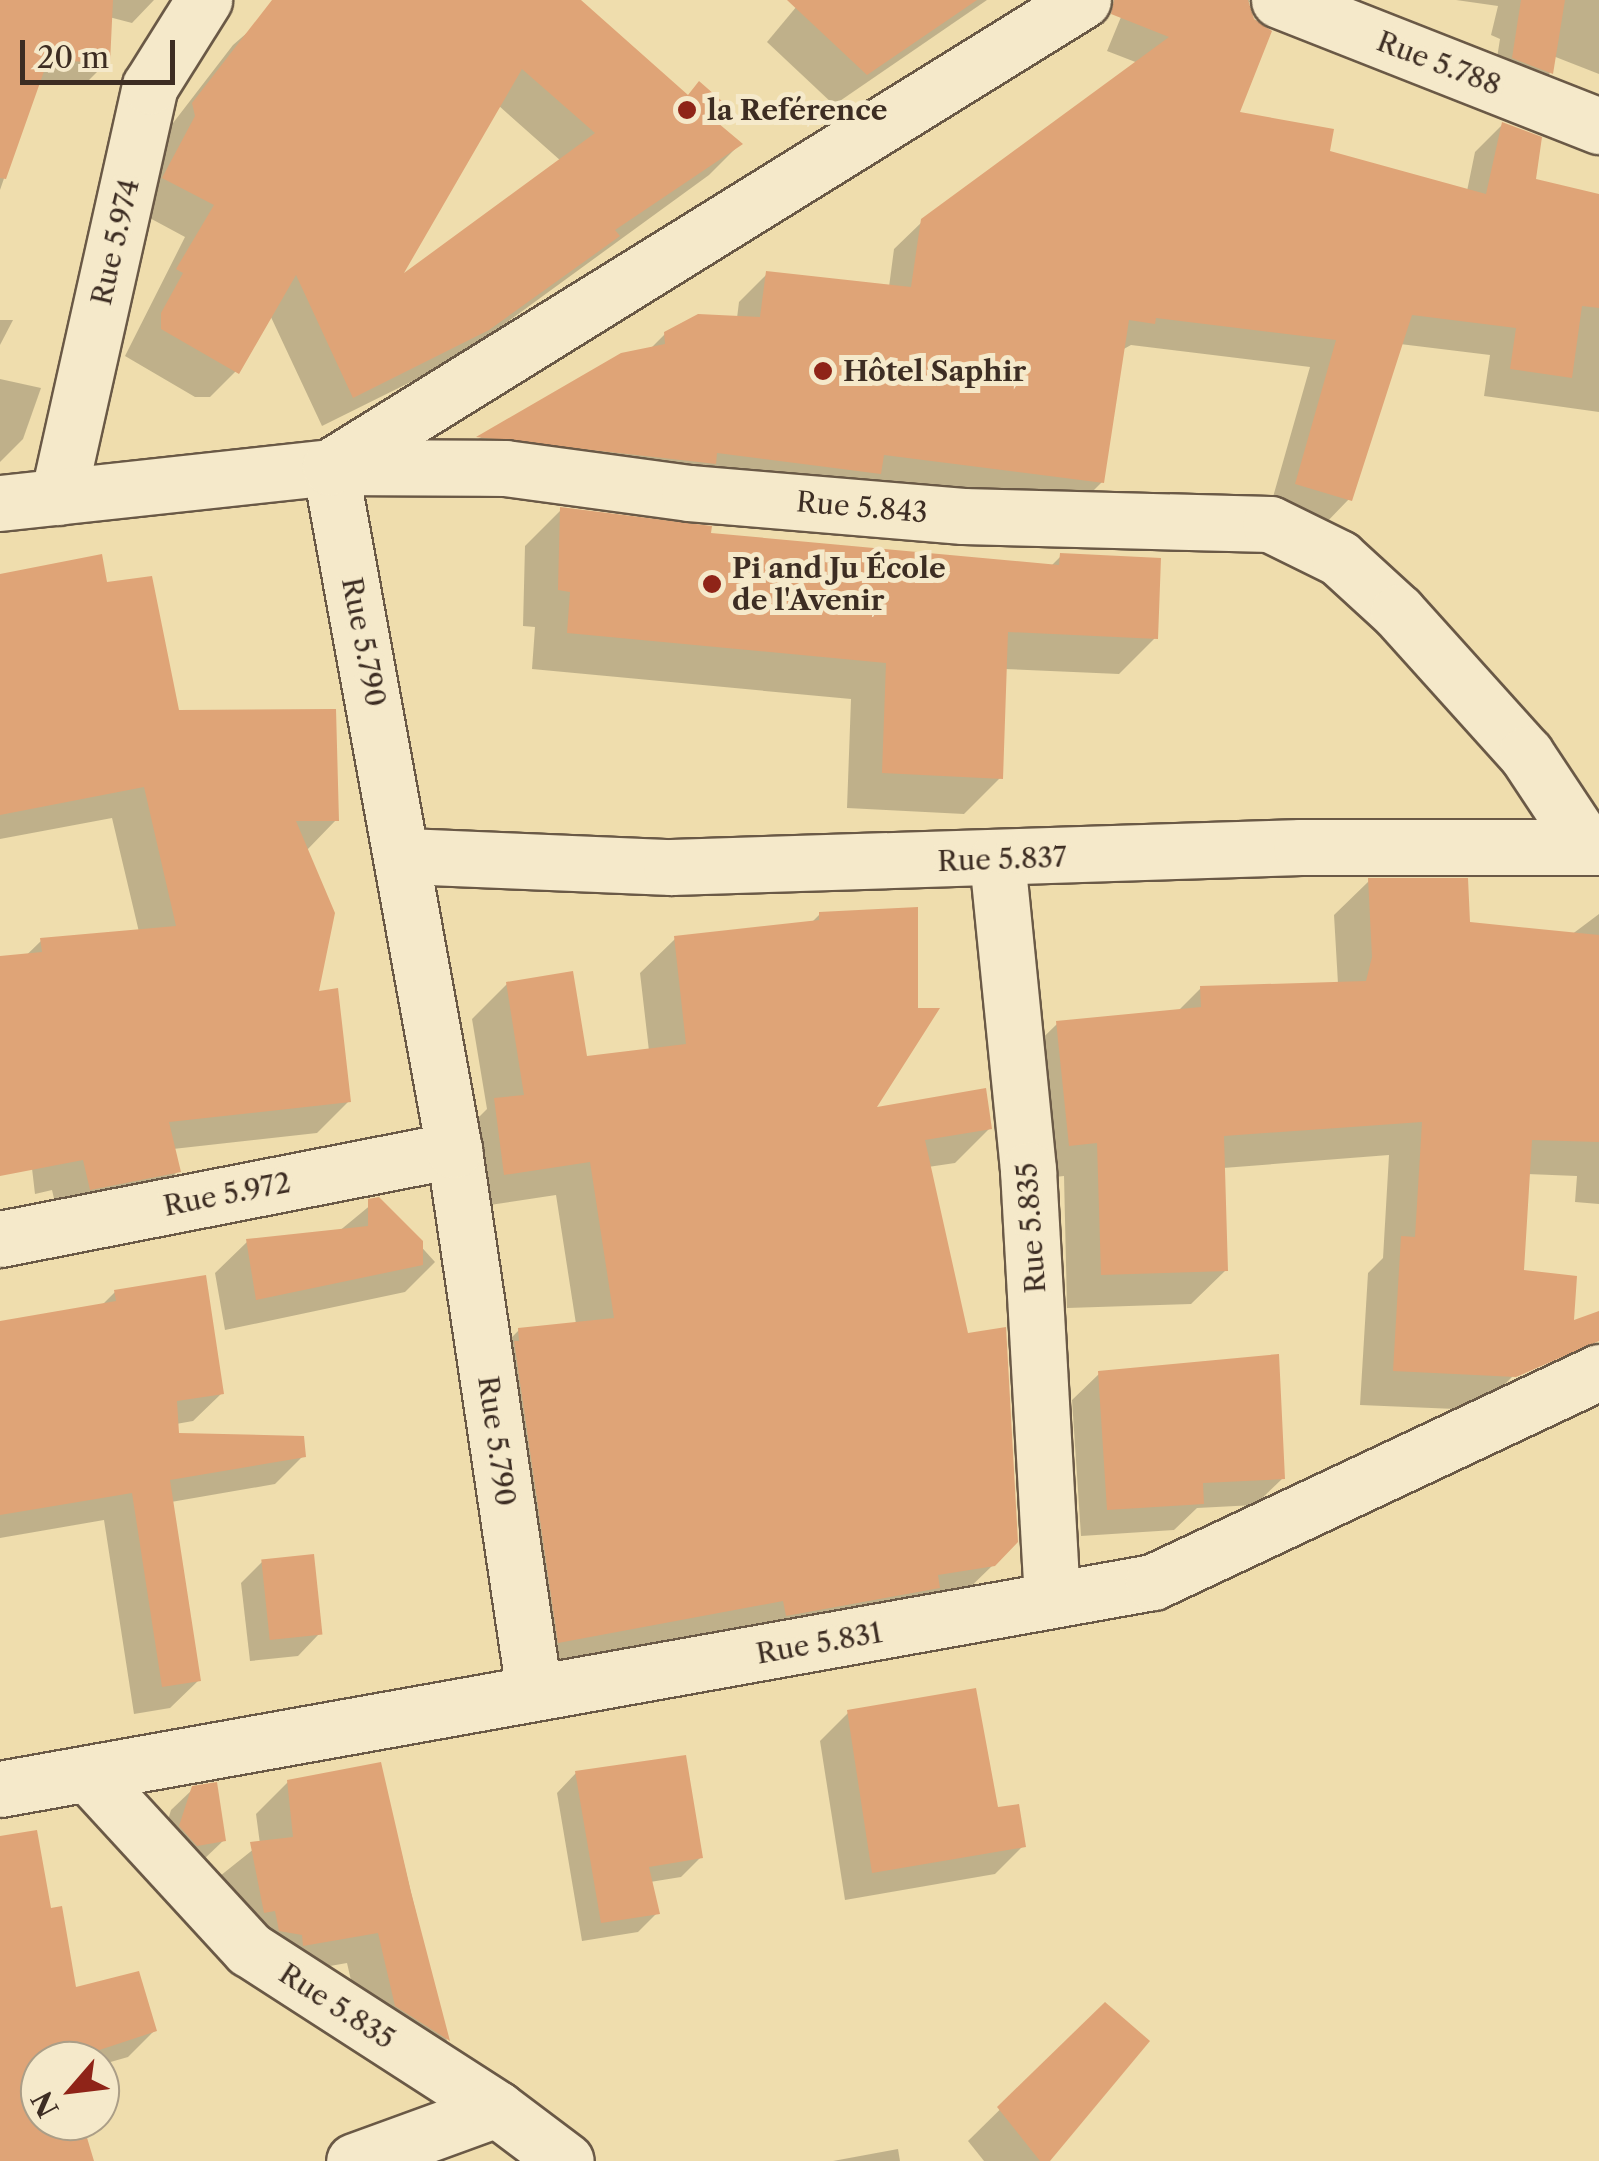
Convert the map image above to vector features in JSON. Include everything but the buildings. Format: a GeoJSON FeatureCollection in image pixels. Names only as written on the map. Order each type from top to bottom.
{"type":"FeatureCollection","features":[{"type":"Feature","properties":{"kind":"street","name":"Rue 5.974"},"geometry":{"type":"LineString","coordinates":[[58,497],[150,86],[204,0]]}},
{"type":"Feature","properties":{"kind":"street"},"geometry":{"type":"LineString","coordinates":[[330,468],[1083,0]]}},
{"type":"Feature","properties":{"kind":"street","name":"Rue 5.788"},"geometry":{"type":"LineString","coordinates":[[1279,0],[1340,11],[1599,126]]}},
{"type":"Feature","properties":{"kind":"street","name":"Rue 5.843"},"geometry":{"type":"LineString","coordinates":[[0,503],[330,468],[504,468],[689,492],[963,516],[1270,524],[1339,558],[1398,612],[1526,754],[1593,846]]}},
{"type":"Feature","properties":{"kind":"street","name":"Rue 5.790"},"geometry":{"type":"LineString","coordinates":[[330,468],[404,856],[454,1150],[534,1692]]}},
{"type":"Feature","properties":{"kind":"street","name":"Rue 5.837"},"geometry":{"type":"LineString","coordinates":[[404,856],[671,867],[1301,847],[1593,846]]}},
{"type":"Feature","properties":{"kind":"street","name":"Rue 5.835"},"geometry":{"type":"LineString","coordinates":[[997,859],[1028,1170],[1052,1597]]}},
{"type":"Feature","properties":{"kind":"street","name":"Rue 5.972"},"geometry":{"type":"LineString","coordinates":[[0,1239],[454,1150]]}},
{"type":"Feature","properties":{"kind":"street","name":"Rue 5.831"},"geometry":{"type":"LineString","coordinates":[[0,1789],[1152,1582],[1599,1372]]}},
{"type":"Feature","properties":{"kind":"street","name":"Rue 5.835"},"geometry":{"type":"LineString","coordinates":[[88,1774],[248,1949],[497,2110],[566,2161]]}},
{"type":"Feature","properties":{"kind":"street"},"geometry":{"type":"LineString","coordinates":[[354,2161],[497,2110]]}},
{"type":"Feature","properties":{"kind":"place","name":"la Reférence"},"geometry":{"type":"Point","coordinates":[687,110]}},
{"type":"Feature","properties":{"kind":"place","name":"Hôtel Saphir"},"geometry":{"type":"Point","coordinates":[823,371]}},
{"type":"Feature","properties":{"kind":"place","name":"Pi and Ju École de l'Avenir"},"geometry":{"type":"Point","coordinates":[712,584]}}]}
